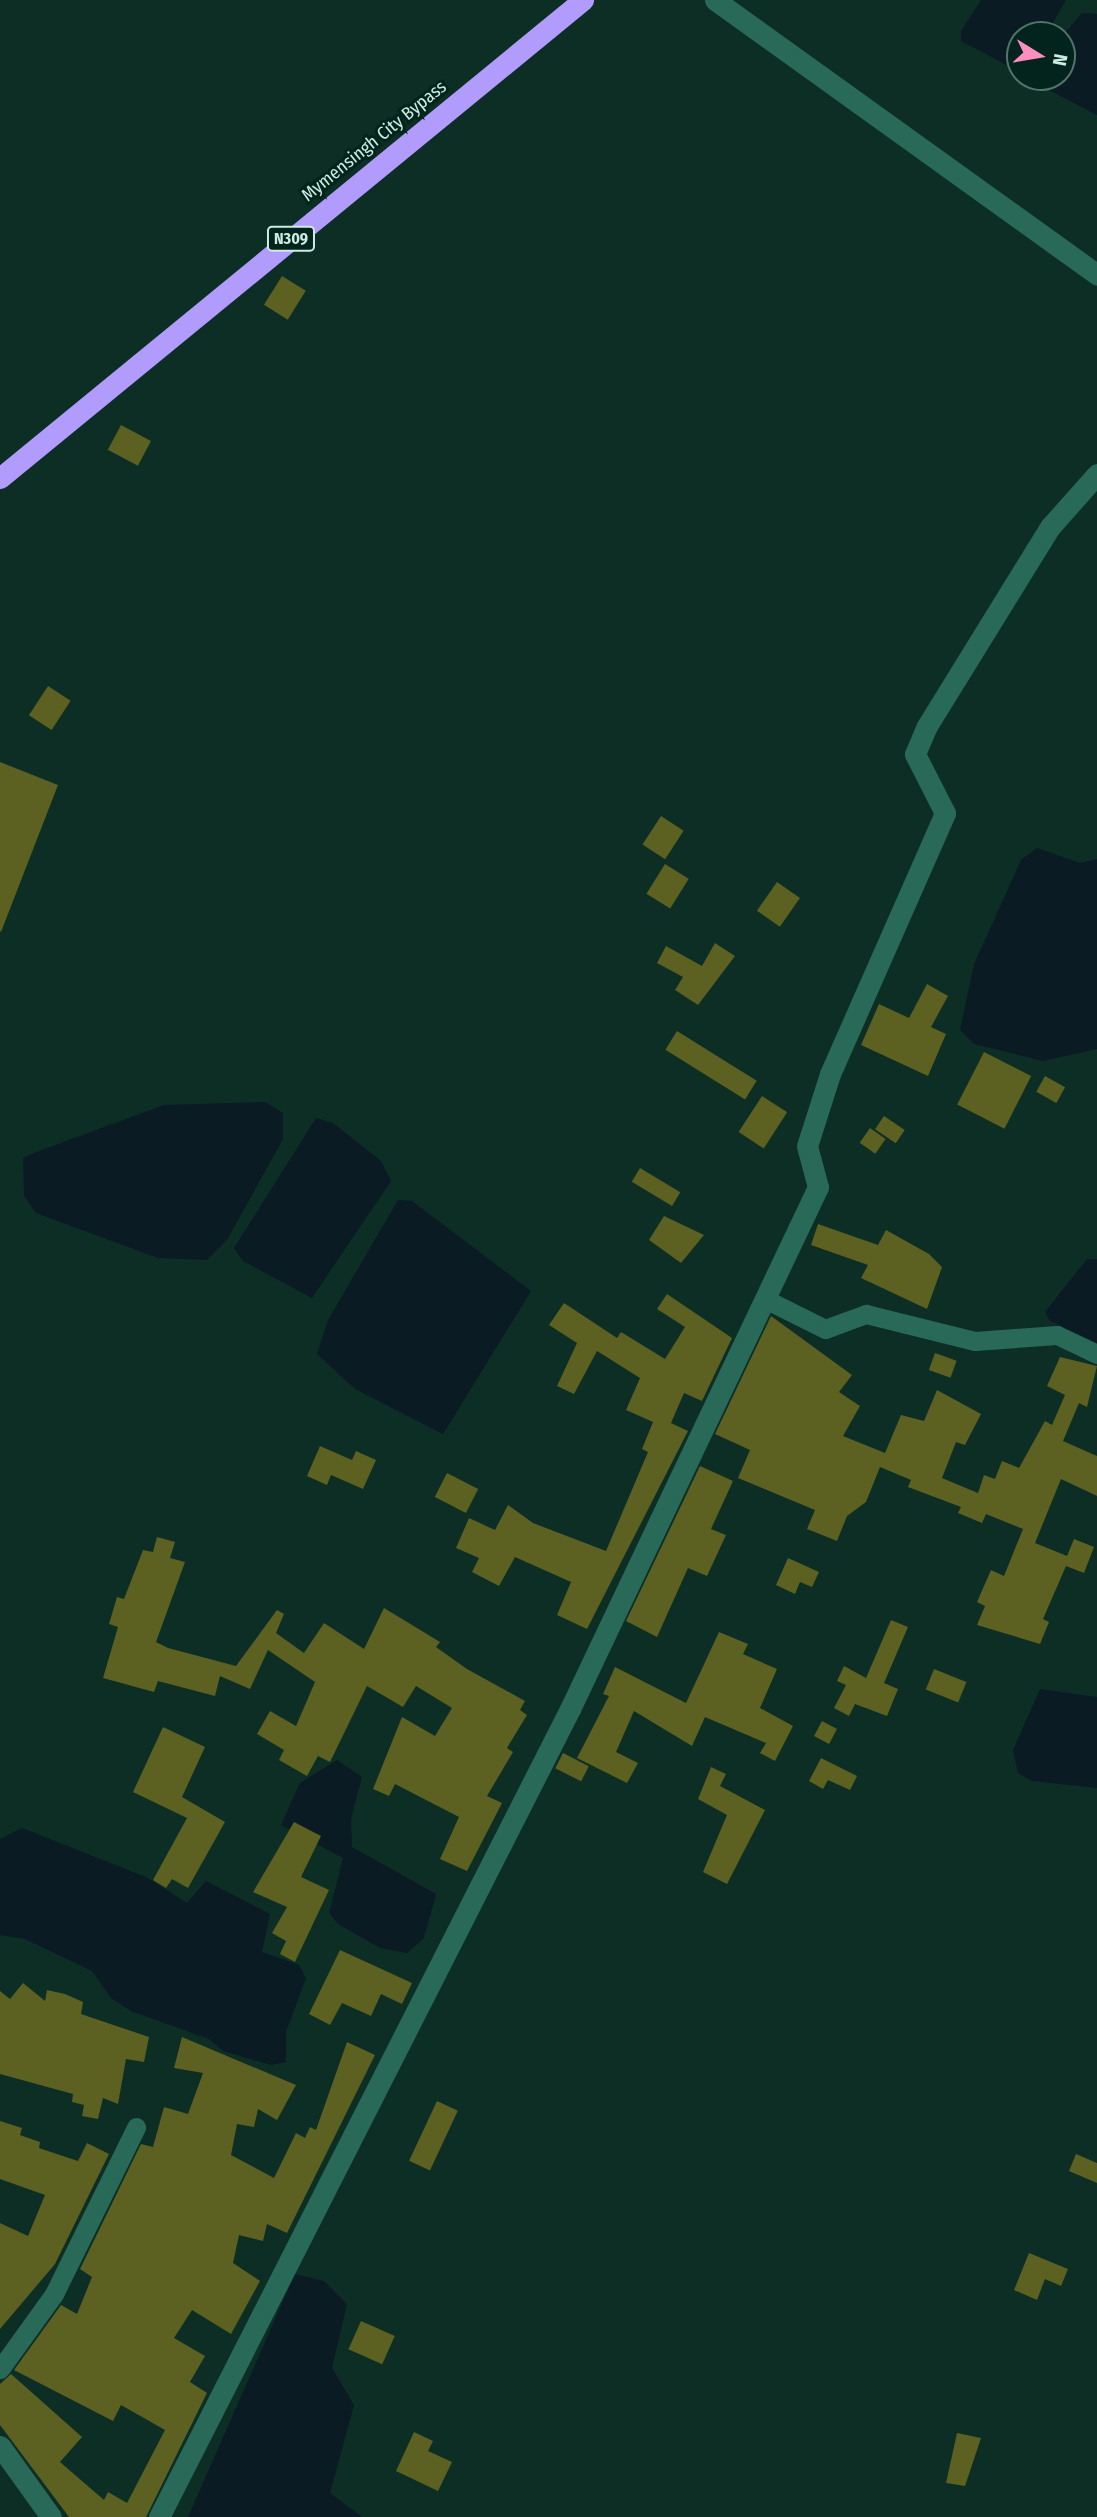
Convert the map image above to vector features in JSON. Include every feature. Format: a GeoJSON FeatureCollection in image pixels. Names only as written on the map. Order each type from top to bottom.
{"type":"FeatureCollection","features":[{"type":"Feature","properties":{"kind":"highway","name":"Mymensingh City Bypass"},"geometry":{"type":"LineString","coordinates":[[0,478],[583,0]]}},
{"type":"Feature","properties":{"kind":"street"},"geometry":{"type":"LineString","coordinates":[[715,0],[1097,275]]}},
{"type":"Feature","properties":{"kind":"street"},"geometry":{"type":"LineString","coordinates":[[159,2517],[570,1709],[767,1300],[818,1187],[807,1146],[830,1074],[945,813],[915,754],[1050,527],[1097,474]]}},
{"type":"Feature","properties":{"kind":"street"},"geometry":{"type":"LineString","coordinates":[[767,1300],[825,1329],[866,1314],[975,1341],[1057,1335],[1097,1354]]}},
{"type":"Feature","properties":{"kind":"street"},"geometry":{"type":"LineString","coordinates":[[0,2369],[54,2294],[136,2127]]}},
{"type":"Feature","properties":{"kind":"street"},"geometry":{"type":"LineString","coordinates":[[0,2446],[8,2466],[51,2517]]}},
{"type":"Feature","properties":{"kind":"water"},"geometry":{"type":"Polygon","coordinates":[[[981,0],[1066,0],[1054,21],[1006,21],[1006,65],[961,41],[961,31],[981,0]]]}},
{"type":"Feature","properties":{"kind":"water"},"geometry":{"type":"Polygon","coordinates":[[[1082,13],[1097,14],[1097,115],[1051,91],[1076,91],[1075,21],[1082,13]]]}},
{"type":"Feature","properties":{"kind":"water"},"geometry":{"type":"Polygon","coordinates":[[[1037,848],[1080,863],[1097,859],[1097,1049],[1043,1061],[974,1044],[960,1030],[974,964],[1021,860],[1037,848]]]}},
{"type":"Feature","properties":{"kind":"water"},"geometry":{"type":"Polygon","coordinates":[[[265,1102],[283,1113],[283,1139],[227,1240],[207,1260],[158,1258],[36,1213],[24,1196],[23,1158],[34,1153],[164,1105],[265,1102]]]}},
{"type":"Feature","properties":{"kind":"water"},"geometry":{"type":"Polygon","coordinates":[[[316,1118],[333,1123],[381,1161],[391,1181],[312,1298],[243,1261],[234,1248],[316,1118]]]}},
{"type":"Feature","properties":{"kind":"water"},"geometry":{"type":"Polygon","coordinates":[[[398,1200],[412,1201],[531,1291],[443,1434],[355,1389],[317,1354],[328,1320],[398,1200]]]}},
{"type":"Feature","properties":{"kind":"water"},"geometry":{"type":"Polygon","coordinates":[[[1087,1259],[1097,1259],[1097,1343],[1050,1321],[1045,1312],[1087,1259]]]}},
{"type":"Feature","properties":{"kind":"water"},"geometry":{"type":"Polygon","coordinates":[[[1040,1689],[1097,1697],[1097,1788],[1032,1781],[1018,1773],[1013,1750],[1040,1689]]]}},
{"type":"Feature","properties":{"kind":"water"},"geometry":{"type":"Polygon","coordinates":[[[337,1760],[362,1777],[351,1819],[352,1847],[436,1894],[424,1938],[407,1953],[380,1948],[338,1924],[329,1913],[343,1858],[281,1825],[300,1783],[337,1760]]]}},
{"type":"Feature","properties":{"kind":"water"},"geometry":{"type":"Polygon","coordinates":[[[22,1828],[146,1877],[187,1903],[206,1881],[270,1914],[262,1952],[299,1965],[306,1978],[286,2032],[286,2062],[271,2065],[223,2051],[209,2039],[131,2011],[111,1998],[92,1971],[25,1939],[0,1935],[0,1839],[22,1828]]]}},
{"type":"Feature","properties":{"kind":"water"},"geometry":{"type":"Polygon","coordinates":[[[295,2274],[324,2281],[347,2304],[332,2368],[354,2405],[330,2493],[362,2517],[188,2517],[295,2274]]]}},
{"type":"Feature","properties":{"kind":"building"},"geometry":{"type":"Polygon","coordinates":[[[282,276],[306,291],[288,320],[264,305],[282,276]]]}},
{"type":"Feature","properties":{"kind":"building"},"geometry":{"type":"Polygon","coordinates":[[[121,425],[151,441],[138,466],[108,450],[121,425]]]}},
{"type":"Feature","properties":{"kind":"building"},"geometry":{"type":"Polygon","coordinates":[[[48,686],[71,701],[52,730],[29,715],[48,686]]]}},
{"type":"Feature","properties":{"kind":"building"},"geometry":{"type":"Polygon","coordinates":[[[0,762],[58,785],[1,932],[0,931],[0,762]]]}},
{"type":"Feature","properties":{"kind":"building"},"geometry":{"type":"Polygon","coordinates":[[[661,816],[684,831],[665,859],[642,845],[661,816]]]}},
{"type":"Feature","properties":{"kind":"building"},"geometry":{"type":"Polygon","coordinates":[[[665,864],[689,879],[670,909],[646,894],[665,864]]]}},
{"type":"Feature","properties":{"kind":"building"},"geometry":{"type":"Polygon","coordinates":[[[777,882],[800,898],[780,927],[757,911],[777,882]]]}},
{"type":"Feature","properties":{"kind":"building"},"geometry":{"type":"Polygon","coordinates":[[[715,943],[735,956],[698,1005],[675,990],[683,977],[657,963],[666,946],[702,966],[715,943]]]}},
{"type":"Feature","properties":{"kind":"building"},"geometry":{"type":"Polygon","coordinates":[[[927,984],[948,996],[931,1027],[946,1034],[928,1076],[861,1045],[879,1004],[909,1018],[927,984]]]}},
{"type":"Feature","properties":{"kind":"building"},"geometry":{"type":"Polygon","coordinates":[[[677,1031],[757,1081],[745,1099],[665,1050],[677,1031]]]}},
{"type":"Feature","properties":{"kind":"building"},"geometry":{"type":"Polygon","coordinates":[[[984,1052],[1031,1076],[1004,1129],[957,1105],[984,1052]]]}},
{"type":"Feature","properties":{"kind":"building"},"geometry":{"type":"Polygon","coordinates":[[[1045,1076],[1065,1087],[1056,1103],[1036,1092],[1045,1076]]]}},
{"type":"Feature","properties":{"kind":"building"},"geometry":{"type":"Polygon","coordinates":[[[762,1096],[787,1112],[764,1148],[739,1132],[762,1096]]]}},
{"type":"Feature","properties":{"kind":"building"},"geometry":{"type":"Polygon","coordinates":[[[884,1116],[905,1130],[896,1143],[875,1129],[884,1116]]]}},
{"type":"Feature","properties":{"kind":"building"},"geometry":{"type":"Polygon","coordinates":[[[870,1128],[886,1139],[875,1154],[860,1143],[870,1128]]]}},
{"type":"Feature","properties":{"kind":"building"},"geometry":{"type":"Polygon","coordinates":[[[640,1168],[680,1192],[672,1206],[632,1182],[640,1168]]]}},
{"type":"Feature","properties":{"kind":"building"},"geometry":{"type":"Polygon","coordinates":[[[664,1216],[704,1235],[681,1263],[649,1240],[664,1216]]]}},
{"type":"Feature","properties":{"kind":"building"},"geometry":{"type":"Polygon","coordinates":[[[818,1224],[878,1245],[886,1230],[929,1254],[942,1267],[927,1309],[861,1278],[868,1265],[811,1245],[818,1224]]]}},
{"type":"Feature","properties":{"kind":"building"},"geometry":{"type":"Polygon","coordinates":[[[667,1294],[732,1338],[702,1401],[684,1393],[671,1423],[688,1431],[587,1629],[557,1615],[571,1582],[515,1557],[499,1586],[472,1572],[479,1558],[456,1548],[469,1518],[495,1530],[508,1505],[533,1523],[606,1551],[648,1452],[642,1449],[653,1422],[626,1410],[640,1378],[597,1351],[574,1394],[557,1386],[577,1343],[549,1325],[564,1303],[617,1338],[621,1332],[665,1359],[685,1327],[657,1309],[667,1294]]]}},
{"type":"Feature","properties":{"kind":"building"},"geometry":{"type":"Polygon","coordinates":[[[771,1316],[852,1375],[839,1392],[860,1406],[843,1436],[885,1453],[901,1415],[924,1421],[937,1390],[981,1414],[965,1445],[956,1442],[942,1478],[978,1493],[984,1475],[995,1479],[1002,1461],[1019,1468],[1045,1421],[1052,1425],[1065,1395],[1047,1386],[1060,1357],[1097,1366],[1087,1407],[1079,1403],[1063,1441],[1097,1456],[1097,1496],[1061,1479],[1035,1543],[1067,1556],[1074,1539],[1094,1547],[1084,1573],[1066,1566],[1043,1619],[1049,1622],[1040,1644],[977,1625],[985,1606],[977,1602],[991,1570],[1004,1576],[1023,1529],[986,1514],[982,1523],[958,1513],[961,1507],[908,1487],[911,1480],[880,1467],[866,1502],[847,1516],[837,1541],[807,1529],[815,1510],[738,1478],[750,1450],[715,1434],[771,1316]]]}},
{"type":"Feature","properties":{"kind":"building"},"geometry":{"type":"Polygon","coordinates":[[[935,1353],[957,1361],[950,1378],[929,1370],[935,1353]]]}},
{"type":"Feature","properties":{"kind":"building"},"geometry":{"type":"Polygon","coordinates":[[[320,1446],[352,1460],[356,1451],[376,1460],[363,1489],[331,1475],[327,1485],[307,1476],[320,1446]]]}},
{"type":"Feature","properties":{"kind":"building"},"geometry":{"type":"Polygon","coordinates":[[[700,1466],[733,1481],[711,1529],[726,1535],[707,1576],[688,1568],[657,1637],[626,1621],[700,1466]]]}},
{"type":"Feature","properties":{"kind":"building"},"geometry":{"type":"Polygon","coordinates":[[[447,1473],[478,1489],[466,1513],[435,1497],[447,1473]]]}},
{"type":"Feature","properties":{"kind":"building"},"geometry":{"type":"Polygon","coordinates":[[[157,1537],[175,1542],[170,1558],[185,1562],[156,1642],[168,1648],[236,1666],[277,1610],[284,1614],[276,1633],[304,1653],[324,1623],[364,1649],[384,1608],[440,1642],[436,1647],[467,1669],[525,1701],[520,1710],[527,1715],[507,1748],[513,1752],[487,1796],[502,1803],[467,1871],[440,1859],[459,1817],[395,1784],[389,1796],[373,1789],[402,1717],[435,1736],[452,1708],[416,1686],[403,1707],[367,1686],[330,1762],[318,1756],[307,1776],[279,1760],[284,1750],[257,1734],[270,1711],[296,1726],[315,1682],[268,1650],[250,1689],[220,1676],[215,1696],[158,1681],[154,1692],[103,1678],[118,1627],[109,1624],[117,1597],[124,1599],[143,1550],[153,1552],[157,1537]]]}},
{"type":"Feature","properties":{"kind":"building"},"geometry":{"type":"Polygon","coordinates":[[[788,1558],[819,1572],[812,1587],[800,1582],[795,1594],[776,1585],[788,1558]]]}},
{"type":"Feature","properties":{"kind":"building"},"geometry":{"type":"Polygon","coordinates":[[[891,1620],[908,1627],[884,1683],[898,1689],[887,1716],[855,1704],[849,1716],[834,1708],[846,1685],[837,1681],[844,1666],[866,1678],[891,1620]]]}},
{"type":"Feature","properties":{"kind":"building"},"geometry":{"type":"Polygon","coordinates":[[[719,1632],[748,1644],[743,1654],[777,1669],[760,1708],[793,1726],[775,1761],[760,1753],[766,1743],[705,1717],[692,1746],[634,1711],[616,1752],[638,1763],[627,1783],[577,1758],[609,1696],[603,1694],[615,1667],[686,1703],[719,1632]]]}},
{"type":"Feature","properties":{"kind":"building"},"geometry":{"type":"Polygon","coordinates":[[[934,1669],[966,1682],[958,1703],[926,1689],[934,1669]]]}},
{"type":"Feature","properties":{"kind":"building"},"geometry":{"type":"Polygon","coordinates":[[[822,1721],[837,1729],[829,1744],[814,1736],[822,1721]]]}},
{"type":"Feature","properties":{"kind":"building"},"geometry":{"type":"Polygon","coordinates":[[[163,1727],[205,1747],[182,1797],[225,1822],[188,1888],[172,1879],[166,1888],[153,1880],[187,1818],[133,1792],[163,1727]]]}},
{"type":"Feature","properties":{"kind":"building"},"geometry":{"type":"Polygon","coordinates":[[[563,1753],[589,1766],[581,1781],[555,1768],[563,1753]]]}},
{"type":"Feature","properties":{"kind":"building"},"geometry":{"type":"Polygon","coordinates":[[[821,1758],[857,1776],[850,1790],[828,1780],[823,1789],[809,1781],[821,1758]]]}},
{"type":"Feature","properties":{"kind":"building"},"geometry":{"type":"Polygon","coordinates":[[[711,1767],[726,1774],[720,1786],[765,1810],[727,1884],[703,1872],[727,1815],[698,1799],[711,1767]]]}},
{"type":"Feature","properties":{"kind":"building"},"geometry":{"type":"Polygon","coordinates":[[[294,1822],[321,1836],[301,1877],[329,1890],[295,1962],[280,1954],[286,1941],[272,1933],[287,1907],[253,1892],[294,1822]]]}},
{"type":"Feature","properties":{"kind":"building"},"geometry":{"type":"Polygon","coordinates":[[[340,1950],[412,1983],[402,2004],[381,1994],[371,2016],[342,2003],[330,2025],[309,2014],[340,1950]]]}},
{"type":"Feature","properties":{"kind":"building"},"geometry":{"type":"Polygon","coordinates":[[[23,1983],[45,2001],[47,1990],[65,1994],[83,2002],[81,2014],[149,2037],[144,2062],[126,2059],[118,2104],[103,2098],[98,2119],[82,2116],[84,2105],[72,2102],[73,2094],[0,2074],[0,1991],[10,1999],[23,1983]]]}},
{"type":"Feature","properties":{"kind":"building"},"geometry":{"type":"Polygon","coordinates":[[[182,2037],[296,2085],[277,2120],[258,2109],[254,2127],[237,2124],[231,2155],[274,2178],[296,2133],[305,2138],[310,2127],[316,2130],[347,2042],[375,2055],[287,2233],[267,2224],[263,2241],[239,2235],[233,2263],[260,2281],[231,2334],[192,2310],[174,2338],[205,2356],[190,2382],[207,2393],[146,2517],[69,2517],[0,2425],[0,2384],[11,2374],[82,2437],[60,2462],[104,2500],[108,2492],[127,2503],[165,2430],[121,2405],[113,2421],[14,2370],[61,2305],[77,2314],[92,2277],[80,2269],[141,2144],[153,2147],[164,2107],[188,2114],[203,2073],[174,2068],[182,2037]]]}},
{"type":"Feature","properties":{"kind":"building"},"geometry":{"type":"Polygon","coordinates":[[[437,2101],[458,2111],[430,2171],[409,2161],[437,2101]]]}},
{"type":"Feature","properties":{"kind":"building"},"geometry":{"type":"Polygon","coordinates":[[[0,2121],[22,2128],[20,2135],[40,2142],[39,2148],[78,2161],[87,2143],[109,2154],[55,2264],[0,2329],[0,2223],[28,2236],[45,2195],[0,2179],[0,2121]]]}},
{"type":"Feature","properties":{"kind":"building"},"geometry":{"type":"Polygon","coordinates":[[[1076,2154],[1097,2163],[1097,2183],[1069,2171],[1076,2154]]]}},
{"type":"Feature","properties":{"kind":"building"},"geometry":{"type":"Polygon","coordinates":[[[1029,2253],[1068,2269],[1061,2286],[1045,2279],[1037,2300],[1014,2290],[1029,2253]]]}},
{"type":"Feature","properties":{"kind":"building"},"geometry":{"type":"Polygon","coordinates":[[[361,2321],[395,2336],[382,2364],[348,2349],[361,2321]]]}},
{"type":"Feature","properties":{"kind":"building"},"geometry":{"type":"Polygon","coordinates":[[[414,2432],[433,2441],[428,2451],[452,2462],[438,2491],[396,2471],[414,2432]]]}},
{"type":"Feature","properties":{"kind":"building"},"geometry":{"type":"Polygon","coordinates":[[[957,2433],[981,2438],[965,2486],[946,2483],[957,2433]]]}}]}
